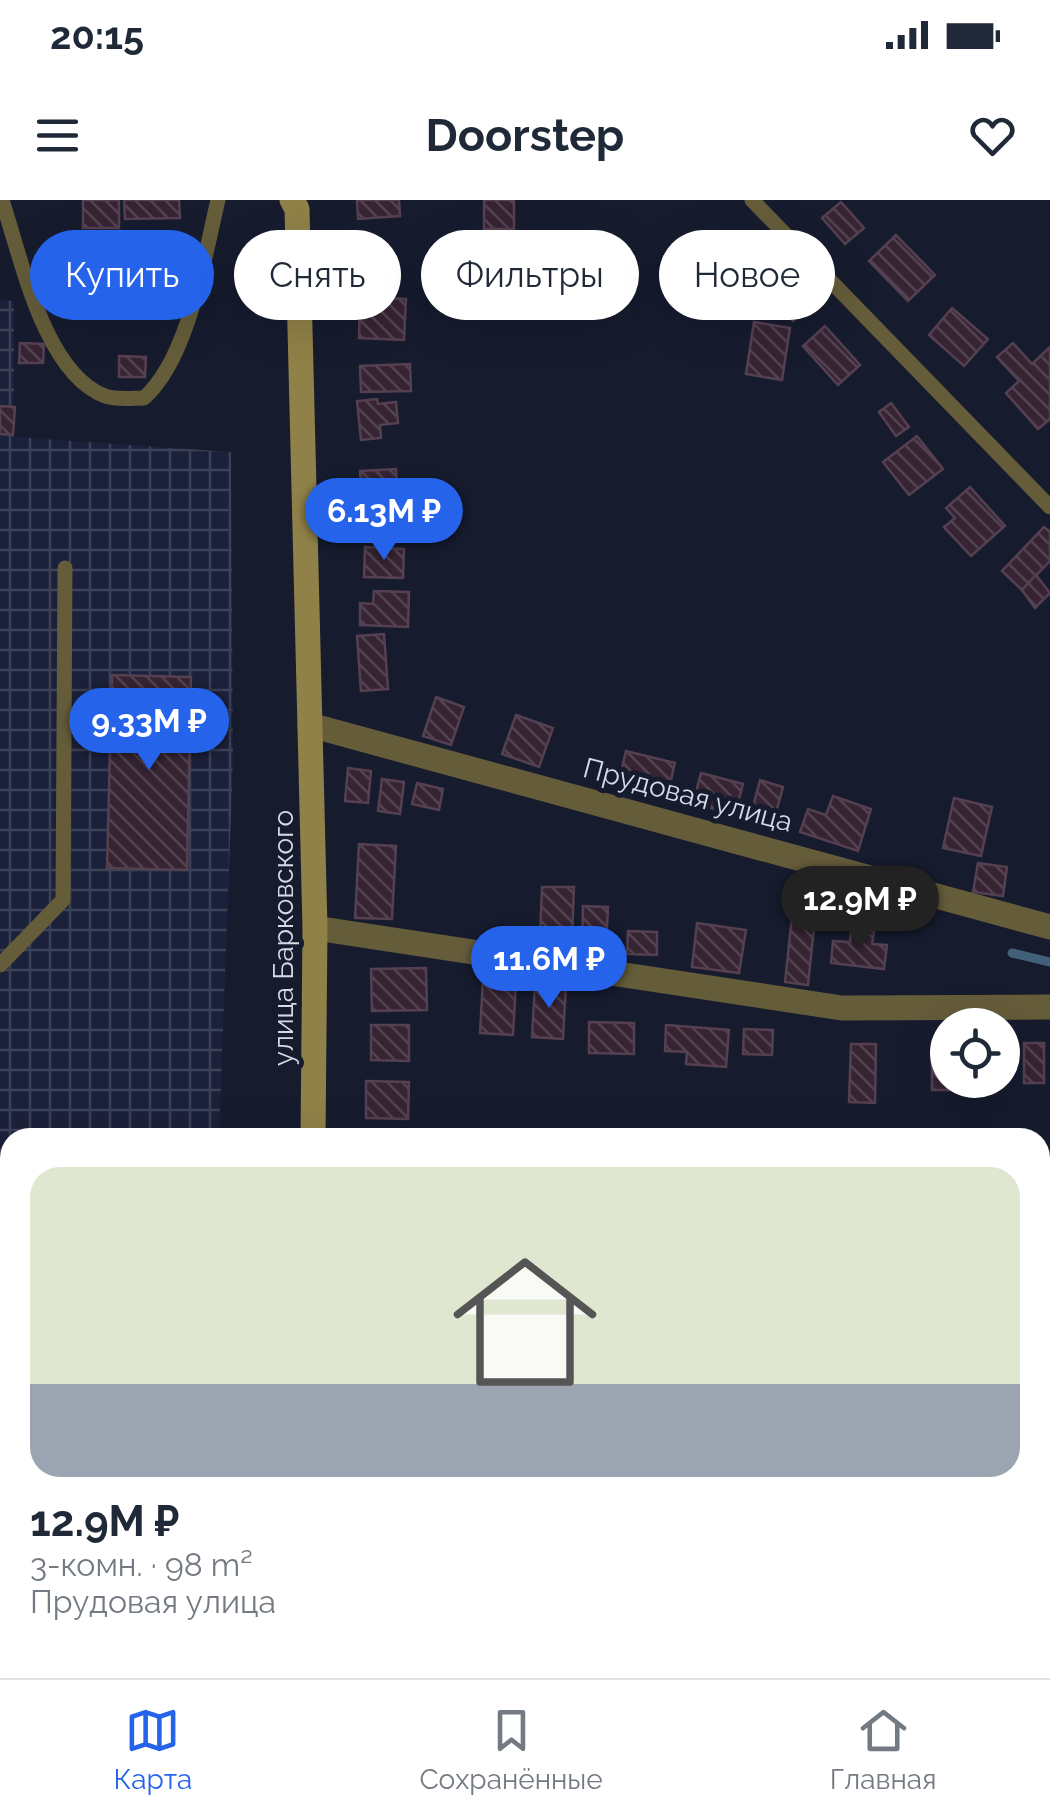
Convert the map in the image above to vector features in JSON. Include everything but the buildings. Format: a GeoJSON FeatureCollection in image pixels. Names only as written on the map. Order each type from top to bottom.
{"type":"FeatureCollection","features":[{"type":"Feature","properties":{"kind":"street","name":"улица Барковского"},"geometry":{"type":"LineString","coordinates":[[292,200],[297,209],[315,928],[312,1128]]}},
{"type":"Feature","properties":{"kind":"street","name":"Прудовая улица"},"geometry":{"type":"LineString","coordinates":[[310,724],[1050,926]]}},
{"type":"Feature","properties":{"kind":"street"},"geometry":{"type":"LineString","coordinates":[[315,928],[842,1008],[1050,1007]]}},
{"type":"Feature","properties":{"kind":"lane"},"geometry":{"type":"LineString","coordinates":[[2,200],[50,340],[73,374],[106,397],[144,398],[161,383],[176,348],[218,200]]}},
{"type":"Feature","properties":{"kind":"lane"},"geometry":{"type":"LineString","coordinates":[[752,200],[1050,507]]}},
{"type":"Feature","properties":{"kind":"lane"},"geometry":{"type":"LineString","coordinates":[[0,965],[63,900],[64,568]]}},
{"type":"Feature","properties":{"kind":"shaded area"},"geometry":{"type":"Polygon","coordinates":[[[0,300],[14,301],[14,437],[231,452],[233,761],[219,1128],[0,1128],[0,300]]]}},
{"type":"Feature","properties":{"kind":"waterway"},"geometry":{"type":"LineString","coordinates":[[1012,953],[1050,962]]}}]}
